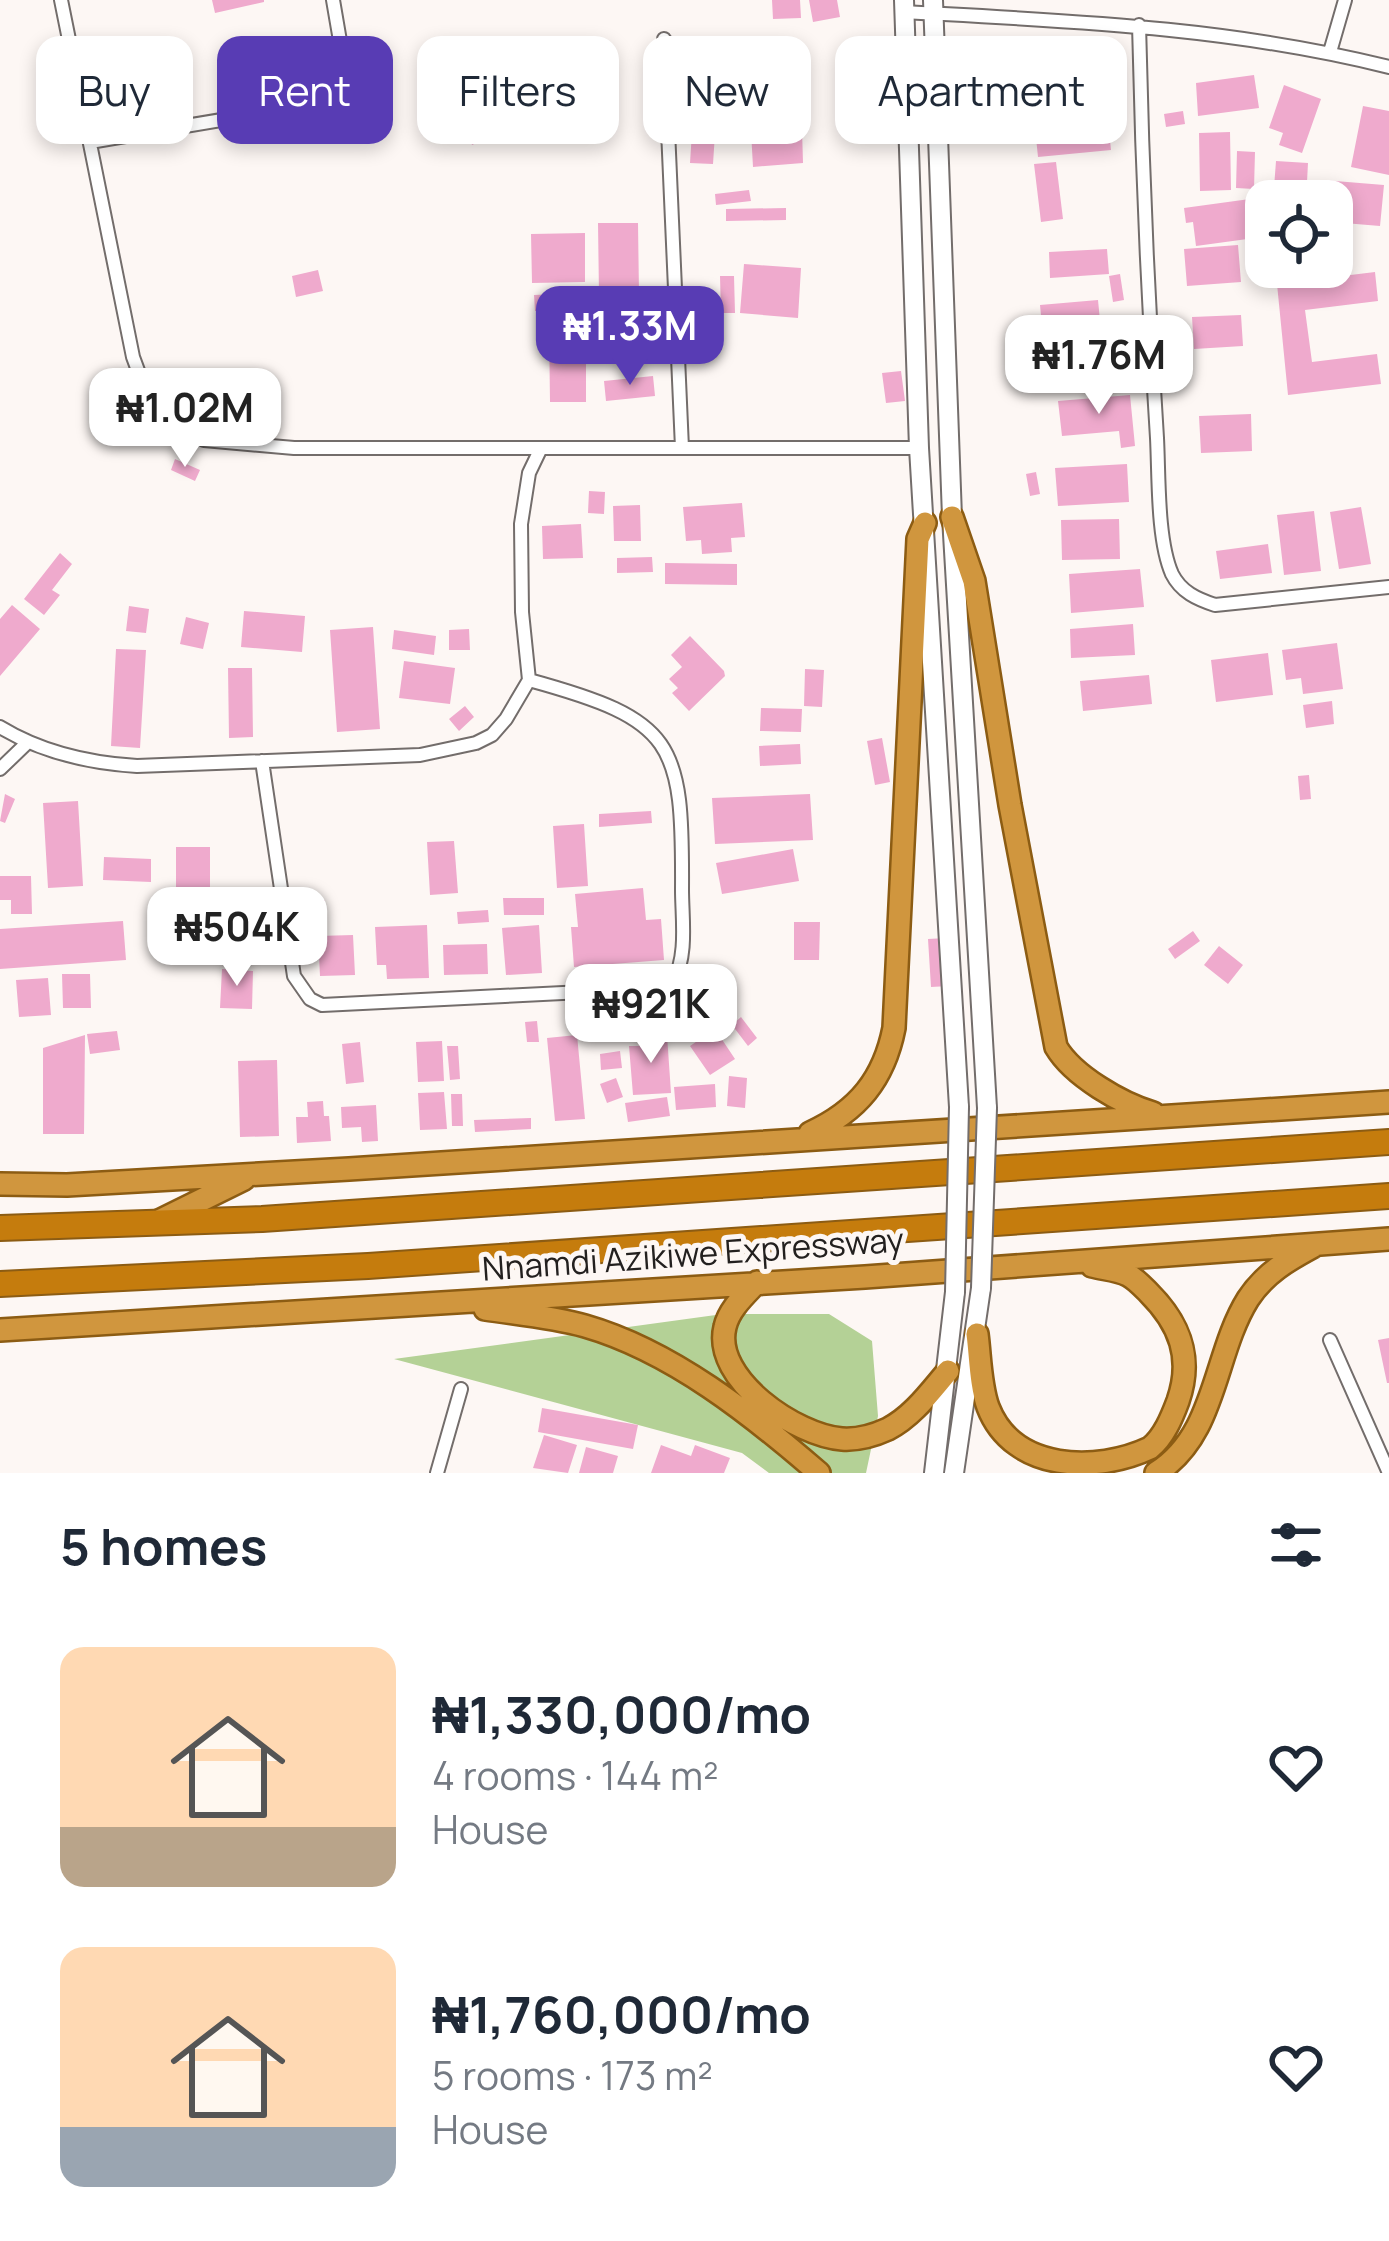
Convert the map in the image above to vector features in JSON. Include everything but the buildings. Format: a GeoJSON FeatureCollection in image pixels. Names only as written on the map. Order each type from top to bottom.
{"type":"FeatureCollection","features":[{"type":"Feature","properties":{"kind":"highway"},"geometry":{"type":"LineString","coordinates":[[952,517],[974,581],[1056,1047],[1085,1076],[1138,1108],[1166,1117]]}},
{"type":"Feature","properties":{"kind":"highway"},"geometry":{"type":"LineString","coordinates":[[807,1138],[846,1113],[877,1081],[894,1028],[918,539],[926,523]]}},
{"type":"Feature","properties":{"kind":"highway"},"geometry":{"type":"LineString","coordinates":[[0,1184],[67,1185],[1389,1102]]}},
{"type":"Feature","properties":{"kind":"highway","name":"Nnamdi Azikiwe Expressway"},"geometry":{"type":"LineString","coordinates":[[0,1228],[154,1224],[1389,1142]]}},
{"type":"Feature","properties":{"kind":"highway"},"geometry":{"type":"LineString","coordinates":[[154,1224],[255,1173]]}},
{"type":"Feature","properties":{"kind":"highway","name":"Nnamdi Azikiwe Expressway"},"geometry":{"type":"LineString","coordinates":[[0,1285],[416,1263],[1389,1196]]}},
{"type":"Feature","properties":{"kind":"highway","name":"Nnamdi Azikiwe Expressway"},"geometry":{"type":"LineString","coordinates":[[0,1330],[1389,1239]]}},
{"type":"Feature","properties":{"kind":"highway"},"geometry":{"type":"LineString","coordinates":[[1156,1473],[1190,1438],[1208,1408],[1230,1335],[1249,1297],[1277,1265],[1322,1242]]}},
{"type":"Feature","properties":{"kind":"highway"},"geometry":{"type":"LineString","coordinates":[[977,1334],[988,1409],[1022,1452],[1067,1473],[1111,1466],[1152,1447],[1171,1420],[1183,1387],[1185,1347],[1171,1315],[1131,1276],[1075,1261]]}},
{"type":"Feature","properties":{"kind":"highway"},"geometry":{"type":"LineString","coordinates":[[757,1282],[735,1306],[724,1328],[726,1354],[738,1381],[810,1432],[841,1439],[887,1429],[911,1413],[948,1371]]}},
{"type":"Feature","properties":{"kind":"highway"},"geometry":{"type":"LineString","coordinates":[[448,1302],[585,1326],[645,1351],[755,1421],[819,1473]]}},
{"type":"Feature","properties":{"kind":"main road"},"geometry":{"type":"LineString","coordinates":[[904,6],[920,448],[959,1107],[956,1292],[934,1473]]}},
{"type":"Feature","properties":{"kind":"main road"},"geometry":{"type":"LineString","coordinates":[[933,7],[952,517],[987,1108],[977,1334],[954,1473]]}},
{"type":"Feature","properties":{"kind":"street"},"geometry":{"type":"LineString","coordinates":[[61,0],[68,36]]}},
{"type":"Feature","properties":{"kind":"street"},"geometry":{"type":"LineString","coordinates":[[193,125],[317,104],[336,94],[345,70],[333,0]]}},
{"type":"Feature","properties":{"kind":"street"},"geometry":{"type":"LineString","coordinates":[[1330,52],[1346,0]]}},
{"type":"Feature","properties":{"kind":"street"},"geometry":{"type":"LineString","coordinates":[[904,6],[1234,36],[1389,67]]}},
{"type":"Feature","properties":{"kind":"street"},"geometry":{"type":"LineString","coordinates":[[1139,26],[1150,332],[1170,570],[1179,586],[1215,605],[1389,587]]}},
{"type":"Feature","properties":{"kind":"street"},"geometry":{"type":"LineString","coordinates":[[90,144],[140,376],[204,440],[294,448],[920,448]]}},
{"type":"Feature","properties":{"kind":"street"},"geometry":{"type":"LineString","coordinates":[[669,144],[682,448]]}},
{"type":"Feature","properties":{"kind":"street"},"geometry":{"type":"LineString","coordinates":[[0,727],[27,743],[109,764],[167,766],[420,755],[476,743],[506,719],[529,680],[520,538],[526,486],[541,448]]}},
{"type":"Feature","properties":{"kind":"street"},"geometry":{"type":"LineString","coordinates":[[262,761],[294,976],[310,999],[322,1005],[663,988],[673,982],[681,958],[682,832],[672,759],[641,723],[598,699],[529,680]]}},
{"type":"Feature","properties":{"kind":"street"},"geometry":{"type":"LineString","coordinates":[[0,769],[27,743]]}},
{"type":"Feature","properties":{"kind":"street"},"geometry":{"type":"LineString","coordinates":[[1330,1340],[1389,1473]]}},
{"type":"Feature","properties":{"kind":"street"},"geometry":{"type":"LineString","coordinates":[[437,1473],[461,1389]]}},
{"type":"Feature","properties":{"kind":"green space"},"geometry":{"type":"Polygon","coordinates":[[[723,1314],[829,1314],[872,1341],[878,1416],[866,1473],[769,1473],[742,1453],[394,1359],[723,1314]]]}}]}
